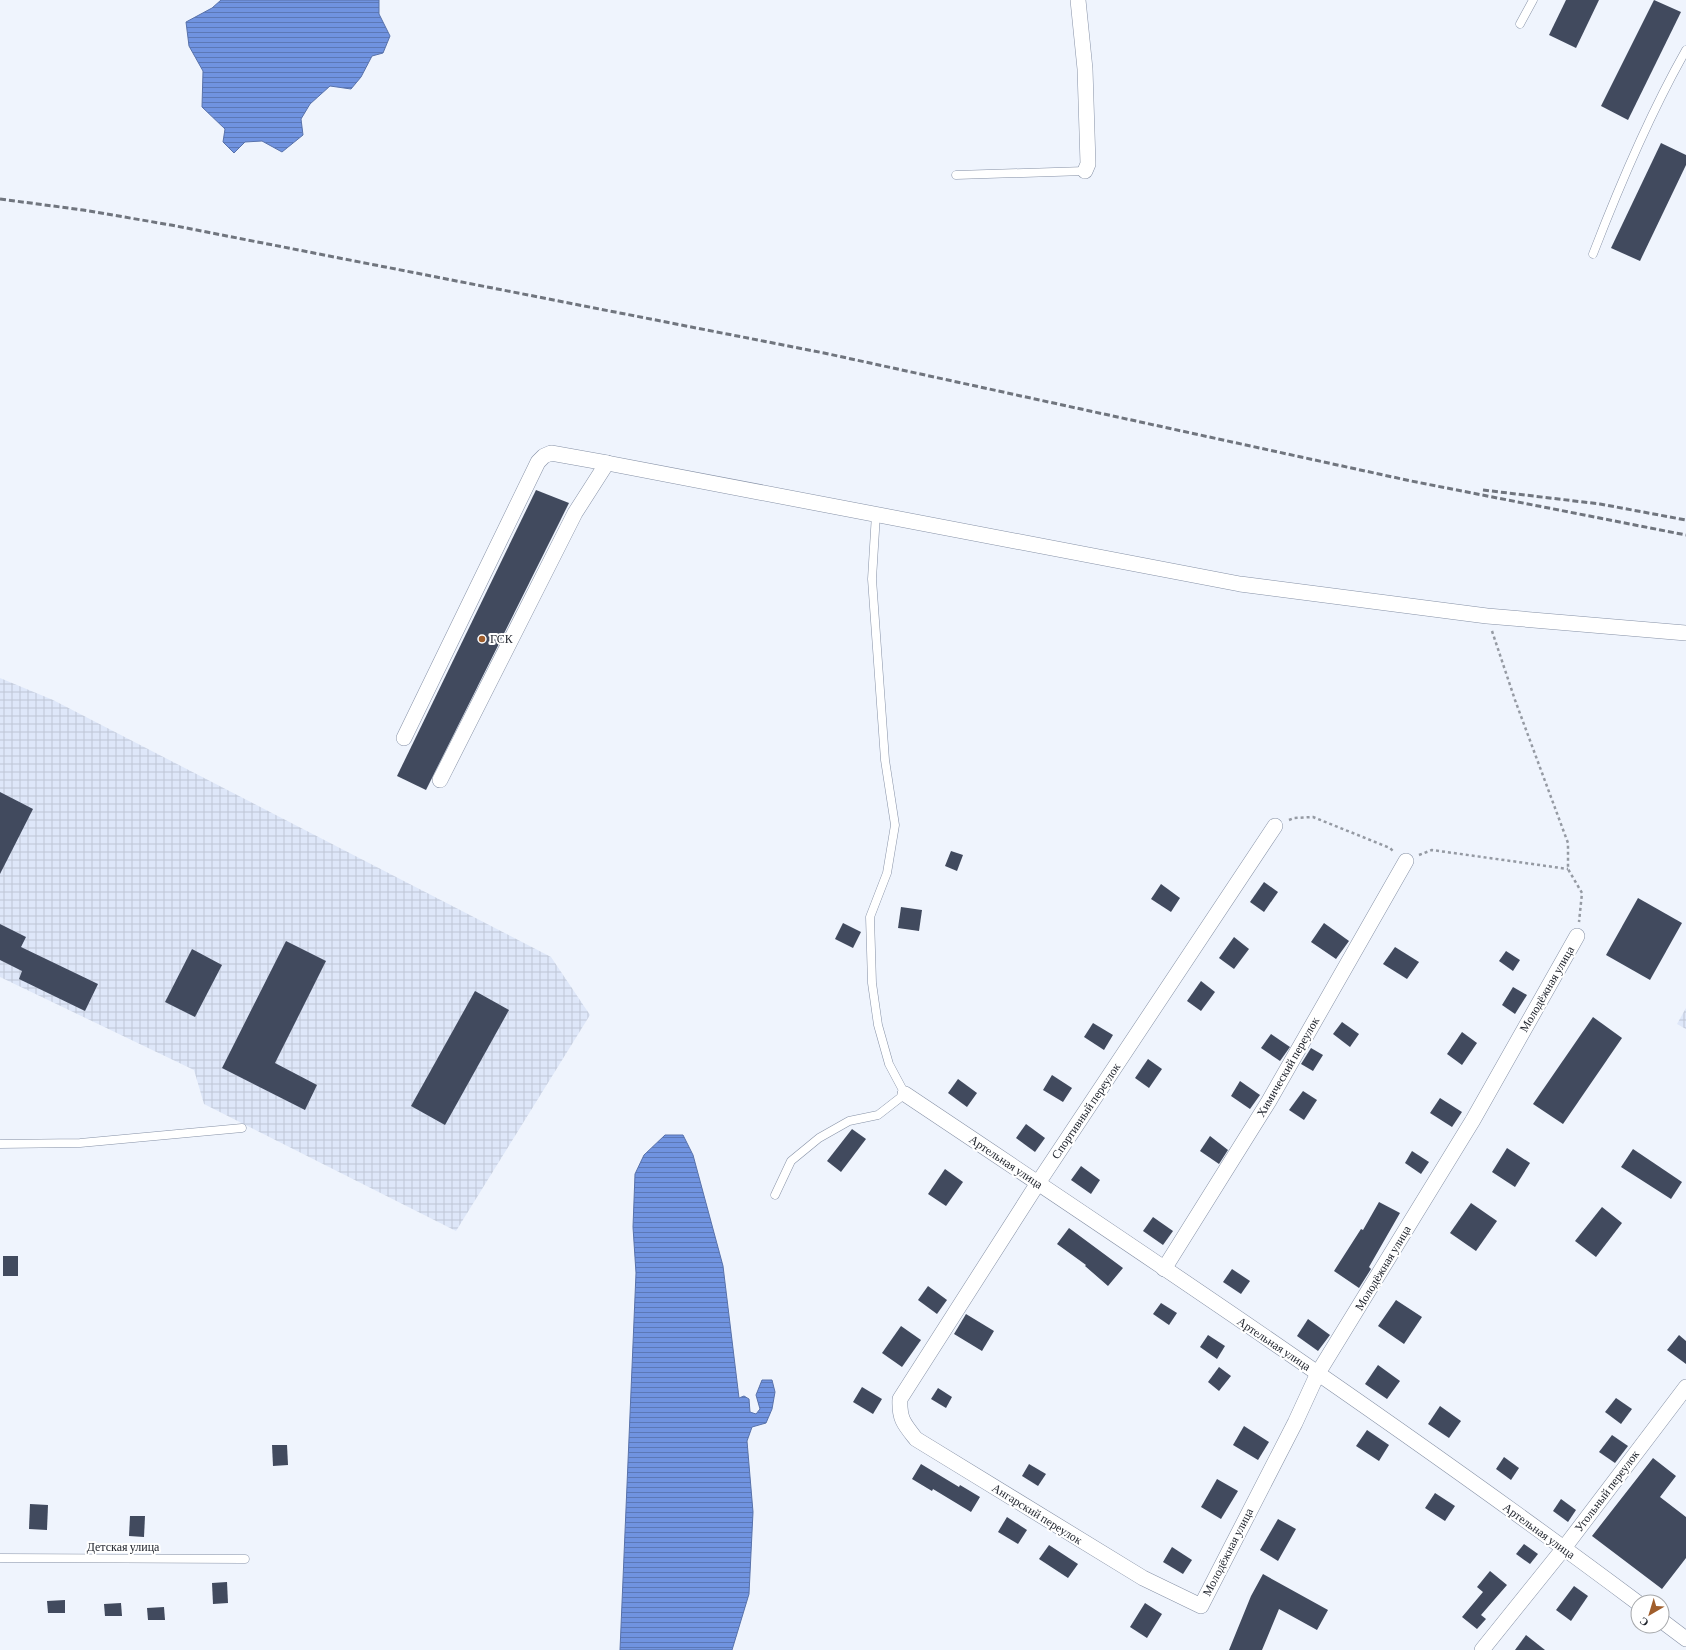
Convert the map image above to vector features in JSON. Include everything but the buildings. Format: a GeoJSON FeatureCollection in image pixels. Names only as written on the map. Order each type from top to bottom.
{"type":"FeatureCollection","features":[{"type":"Feature","properties":{"kind":"street"},"geometry":{"type":"LineString","coordinates":[[1078,0],[1085,69],[1088,164],[1085,171]]}},
{"type":"Feature","properties":{"kind":"street"},"geometry":{"type":"LineString","coordinates":[[404,738],[538,462],[544,456],[551,453],[1240,584],[1487,616],[1686,633]]}},
{"type":"Feature","properties":{"kind":"street"},"geometry":{"type":"LineString","coordinates":[[440,780],[575,513],[607,463]]}},
{"type":"Feature","properties":{"kind":"street","name":"Спортивный переулок"},"geometry":{"type":"LineString","coordinates":[[900,1399],[1038,1183],[1275,826]]}},
{"type":"Feature","properties":{"kind":"street","name":"Химический переулок"},"geometry":{"type":"LineString","coordinates":[[1164,1269],[1269,1101],[1406,861]]}},
{"type":"Feature","properties":{"kind":"street","name":"Молодёжная улица"},"geometry":{"type":"LineString","coordinates":[[1201,1606],[1295,1423],[1318,1373],[1473,1120],[1577,936]]}},
{"type":"Feature","properties":{"kind":"street","name":"Артельная улица"},"geometry":{"type":"LineString","coordinates":[[905,1094],[1318,1373],[1564,1548],[1630,1597]]}},
{"type":"Feature","properties":{"kind":"street","name":"Угольный переулок"},"geometry":{"type":"LineString","coordinates":[[1482,1650],[1564,1548],[1686,1386]]}},
{"type":"Feature","properties":{"kind":"street","name":"Ангарский переулок"},"geometry":{"type":"LineString","coordinates":[[900,1399],[899,1414],[916,1439],[1143,1578],[1201,1606]]}},
{"type":"Feature","properties":{"kind":"street"},"geometry":{"type":"LineString","coordinates":[[1670,1627],[1686,1639]]}},
{"type":"Feature","properties":{"kind":"lane"},"geometry":{"type":"LineString","coordinates":[[1520,24],[1533,0]]}},
{"type":"Feature","properties":{"kind":"lane"},"geometry":{"type":"LineString","coordinates":[[1593,254],[1642,135],[1670,78],[1686,50]]}},
{"type":"Feature","properties":{"kind":"lane"},"geometry":{"type":"LineString","coordinates":[[956,175],[1085,171]]}},
{"type":"Feature","properties":{"kind":"lane"},"geometry":{"type":"LineString","coordinates":[[775,1195],[791,1161],[819,1138],[849,1121],[878,1115],[905,1094],[890,1064],[878,1025],[872,983],[870,917],[887,873],[895,825],[885,760],[872,579],[876,514]]}},
{"type":"Feature","properties":{"kind":"lane"},"geometry":{"type":"LineString","coordinates":[[0,1144],[80,1143],[242,1128]]}},
{"type":"Feature","properties":{"kind":"lane","name":"Детская улица"},"geometry":{"type":"LineString","coordinates":[[0,1558],[245,1559]]}},
{"type":"Feature","properties":{"kind":"path"},"geometry":{"type":"LineString","coordinates":[[1487,616],[1515,700],[1568,843],[1568,869],[1582,893],[1577,936]]}},
{"type":"Feature","properties":{"kind":"path"},"geometry":{"type":"LineString","coordinates":[[1275,826],[1294,818],[1313,817],[1390,848],[1406,861],[1432,850],[1568,869]]}},
{"type":"Feature","properties":{"kind":"shaded area"},"geometry":{"type":"Polygon","coordinates":[[[0,678],[53,700],[551,957],[590,1015],[456,1231],[204,1104],[194,1070],[0,977],[0,678]]]}},
{"type":"Feature","properties":{"kind":"shaded area"},"geometry":{"type":"Polygon","coordinates":[[[1686,1008],[1686,1029],[1677,1024],[1686,1008]]]}},
{"type":"Feature","properties":{"kind":"water"},"geometry":{"type":"Polygon","coordinates":[[[221,0],[379,0],[379,14],[390,36],[383,53],[372,56],[361,77],[351,89],[330,86],[310,104],[301,119],[303,135],[282,152],[262,141],[245,142],[234,153],[223,142],[225,129],[202,107],[203,71],[189,46],[186,22],[212,8],[221,0]]]}},
{"type":"Feature","properties":{"kind":"water"},"geometry":{"type":"Polygon","coordinates":[[[665,1135],[683,1135],[693,1155],[723,1266],[739,1398],[744,1396],[749,1399],[750,1412],[756,1414],[760,1409],[756,1395],[762,1380],[772,1380],[775,1392],[772,1409],[766,1423],[752,1427],[747,1441],[753,1512],[749,1594],[732,1650],[620,1650],[636,1273],[633,1227],[635,1174],[644,1155],[665,1135]]]}},
{"type":"Feature","properties":{"kind":"railway"},"geometry":{"type":"LineString","coordinates":[[0,199],[83,210],[171,225],[824,353],[1411,481],[1686,535]]}},
{"type":"Feature","properties":{"kind":"railway"},"geometry":{"type":"LineString","coordinates":[[1483,490],[1600,504],[1686,520]]}},
{"type":"Feature","properties":{"kind":"place","name":"ГСК"},"geometry":{"type":"Point","coordinates":[482,639]}}]}
